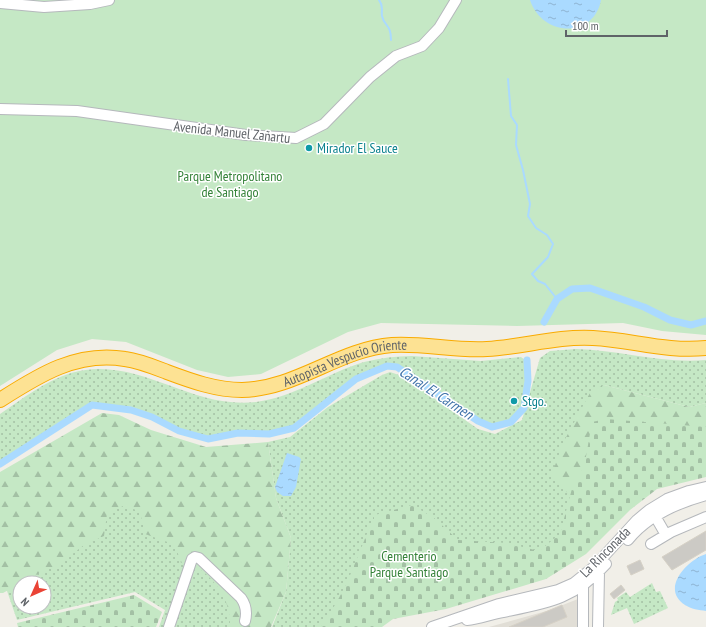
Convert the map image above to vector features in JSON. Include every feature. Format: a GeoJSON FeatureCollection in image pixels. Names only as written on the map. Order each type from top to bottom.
{"type":"FeatureCollection","features":[{"type":"Feature","properties":{"kind":"highway","name":"Autopista Vespucio Oriente"},"geometry":{"type":"LineString","coordinates":[[0,400],[50,370],[70,362],[92,358],[125,359],[209,386],[242,390],[276,385],[357,353],[393,345],[481,349],[583,338],[602,338],[670,349],[706,348]]}},
{"type":"Feature","properties":{"kind":"street"},"geometry":{"type":"LineString","coordinates":[[0,3],[44,7],[90,4],[109,0]]}},
{"type":"Feature","properties":{"kind":"street","name":"Avenida Manuel Zañartu"},"geometry":{"type":"LineString","coordinates":[[0,110],[77,111],[246,135],[296,138],[324,124],[370,77],[396,56],[422,46],[439,28],[456,0]]}},
{"type":"Feature","properties":{"kind":"street","name":"La Rinconada"},"geometry":{"type":"LineString","coordinates":[[432,627],[454,621],[469,614],[559,599],[583,586],[599,572],[636,531],[655,516],[690,495],[706,488]]}},
{"type":"Feature","properties":{"kind":"street","name":"La Rinconada"},"geometry":{"type":"LineString","coordinates":[[523,604],[579,580],[594,567],[646,512],[662,502],[690,495],[706,495]]}},
{"type":"Feature","properties":{"kind":"street"},"geometry":{"type":"LineString","coordinates":[[655,516],[666,535]]}},
{"type":"Feature","properties":{"kind":"street"},"geometry":{"type":"LineString","coordinates":[[651,544],[666,535],[706,517]]}},
{"type":"Feature","properties":{"kind":"street"},"geometry":{"type":"LineString","coordinates":[[169,627],[192,559],[195,557],[199,558],[242,598],[245,603],[247,616],[245,621]]}},
{"type":"Feature","properties":{"kind":"street"},"geometry":{"type":"LineString","coordinates":[[598,627],[599,572]]}},
{"type":"Feature","properties":{"kind":"street"},"geometry":{"type":"LineString","coordinates":[[583,586],[583,627]]}},
{"type":"Feature","properties":{"kind":"shaded area"},"geometry":{"type":"Polygon","coordinates":[[[578,599],[577,627],[489,627],[550,610],[578,599]]]}},
{"type":"Feature","properties":{"kind":"green space","name":"Parque Metropolitano de Santiago"},"geometry":{"type":"Polygon","coordinates":[[[0,0],[706,0],[706,335],[662,331],[623,323],[517,326],[381,323],[348,332],[261,374],[228,377],[197,370],[126,342],[92,339],[57,350],[0,386],[0,0]]]}},
{"type":"Feature","properties":{"kind":"green space"},"geometry":{"type":"Polygon","coordinates":[[[576,349],[657,359],[690,361],[706,360],[706,403],[689,407],[604,385],[574,501],[558,540],[534,555],[347,604],[328,627],[272,627],[286,592],[291,538],[276,498],[268,442],[290,437],[328,407],[382,375],[390,372],[402,376],[478,429],[495,434],[522,420],[540,358],[550,351],[576,349]]]}},
{"type":"Feature","properties":{"kind":"green space"},"geometry":{"type":"Polygon","coordinates":[[[400,356],[481,361],[521,357],[525,360],[525,381],[522,407],[510,420],[492,424],[479,419],[398,365],[387,364],[355,377],[293,426],[268,432],[238,431],[208,437],[180,429],[153,415],[132,407],[92,403],[0,461],[0,414],[43,386],[61,376],[71,373],[95,369],[119,371],[141,376],[208,398],[232,402],[256,402],[298,390],[337,372],[364,362],[400,356]]]}},
{"type":"Feature","properties":{"kind":"green space"},"geometry":{"type":"Polygon","coordinates":[[[604,385],[689,407],[706,403],[706,433],[574,501],[552,474],[563,443],[591,391],[604,385]]]}},
{"type":"Feature","properties":{"kind":"green space"},"geometry":{"type":"Polygon","coordinates":[[[102,413],[119,415],[151,430],[206,447],[268,442],[276,498],[291,538],[286,592],[271,627],[230,627],[227,605],[221,592],[212,580],[201,570],[180,562],[176,545],[145,534],[140,512],[125,505],[107,514],[104,536],[84,545],[60,566],[45,570],[36,575],[12,575],[12,588],[0,593],[0,472],[102,413]]]}},
{"type":"Feature","properties":{"kind":"green space","name":"Cementerio Parque Santiago"},"geometry":{"type":"Polygon","coordinates":[[[606,419],[706,427],[706,477],[657,489],[630,510],[586,554],[546,579],[446,609],[393,619],[382,627],[320,627],[338,600],[345,586],[375,515],[412,505],[434,518],[458,540],[506,543],[539,551],[560,534],[574,481],[584,468],[592,422],[606,419]]]}},
{"type":"Feature","properties":{"kind":"green space"},"geometry":{"type":"Polygon","coordinates":[[[124,504],[144,513],[208,571],[229,599],[234,627],[159,627],[165,610],[135,592],[52,612],[52,575],[23,575],[105,512],[124,504]]]}},
{"type":"Feature","properties":{"kind":"green space"},"geometry":{"type":"Polygon","coordinates":[[[12,583],[12,605],[6,588],[12,583]]]}},
{"type":"Feature","properties":{"kind":"green space"},"geometry":{"type":"Polygon","coordinates":[[[652,583],[656,592],[660,591],[668,608],[634,624],[627,608],[611,615],[615,602],[618,600],[617,598],[626,592],[630,597],[652,583]]]}},
{"type":"Feature","properties":{"kind":"green space"},"geometry":{"type":"Polygon","coordinates":[[[134,595],[162,612],[156,627],[18,627],[17,623],[134,595]]]}},
{"type":"Feature","properties":{"kind":"green space"},"geometry":{"type":"Polygon","coordinates":[[[15,615],[38,615],[17,620],[15,615]]]}},
{"type":"Feature","properties":{"kind":"water"},"geometry":{"type":"Polygon","coordinates":[[[530,0],[601,0],[596,13],[589,22],[579,27],[567,28],[556,27],[545,21],[536,12],[530,0]]]}},
{"type":"Feature","properties":{"kind":"water"},"geometry":{"type":"Polygon","coordinates":[[[287,453],[301,459],[296,487],[291,496],[283,496],[277,492],[275,487],[287,453]]]}},
{"type":"Feature","properties":{"kind":"water"},"geometry":{"type":"Polygon","coordinates":[[[706,554],[706,611],[685,605],[678,598],[675,591],[676,583],[684,569],[691,562],[706,554]]]}},
{"type":"Feature","properties":{"kind":"building"},"geometry":{"type":"Polygon","coordinates":[[[706,531],[706,550],[672,570],[662,557],[706,531]]]}},
{"type":"Feature","properties":{"kind":"building"},"geometry":{"type":"Polygon","coordinates":[[[640,560],[644,569],[631,575],[627,566],[640,560]]]}},
{"type":"Feature","properties":{"kind":"building"},"geometry":{"type":"Polygon","coordinates":[[[621,585],[625,590],[614,599],[610,594],[621,585]]]}},
{"type":"Feature","properties":{"kind":"building"},"geometry":{"type":"Polygon","coordinates":[[[562,605],[567,617],[543,627],[509,627],[562,605]]]}},
{"type":"Feature","properties":{"kind":"waterway"},"geometry":{"type":"LineString","coordinates":[[379,0],[382,6],[383,19],[389,28],[391,40]]}},
{"type":"Feature","properties":{"kind":"waterway"},"geometry":{"type":"LineString","coordinates":[[508,79],[511,116],[517,125],[516,145],[530,204],[528,216],[536,228],[547,235],[553,244],[548,257],[532,274],[538,281],[545,284],[557,299]]}},
{"type":"Feature","properties":{"kind":"waterway","name":"Canal El Carmen"},"geometry":{"type":"LineString","coordinates":[[544,322],[557,299],[572,289],[590,288],[644,307],[670,320],[691,325],[706,321]]}},
{"type":"Feature","properties":{"kind":"waterway","name":"Canal El Carmen"},"geometry":{"type":"LineString","coordinates":[[0,464],[92,405],[131,410],[152,417],[179,431],[208,439],[238,433],[269,434],[294,428],[356,379],[387,366],[397,367],[478,421],[492,427],[511,422],[524,408],[528,381],[527,360]]}},
{"type":"Feature","properties":{"kind":"place","name":"Mirador El Sauce"},"geometry":{"type":"Point","coordinates":[309,148]}},
{"type":"Feature","properties":{"kind":"place","name":"Stgo."},"geometry":{"type":"Point","coordinates":[514,401]}}]}
